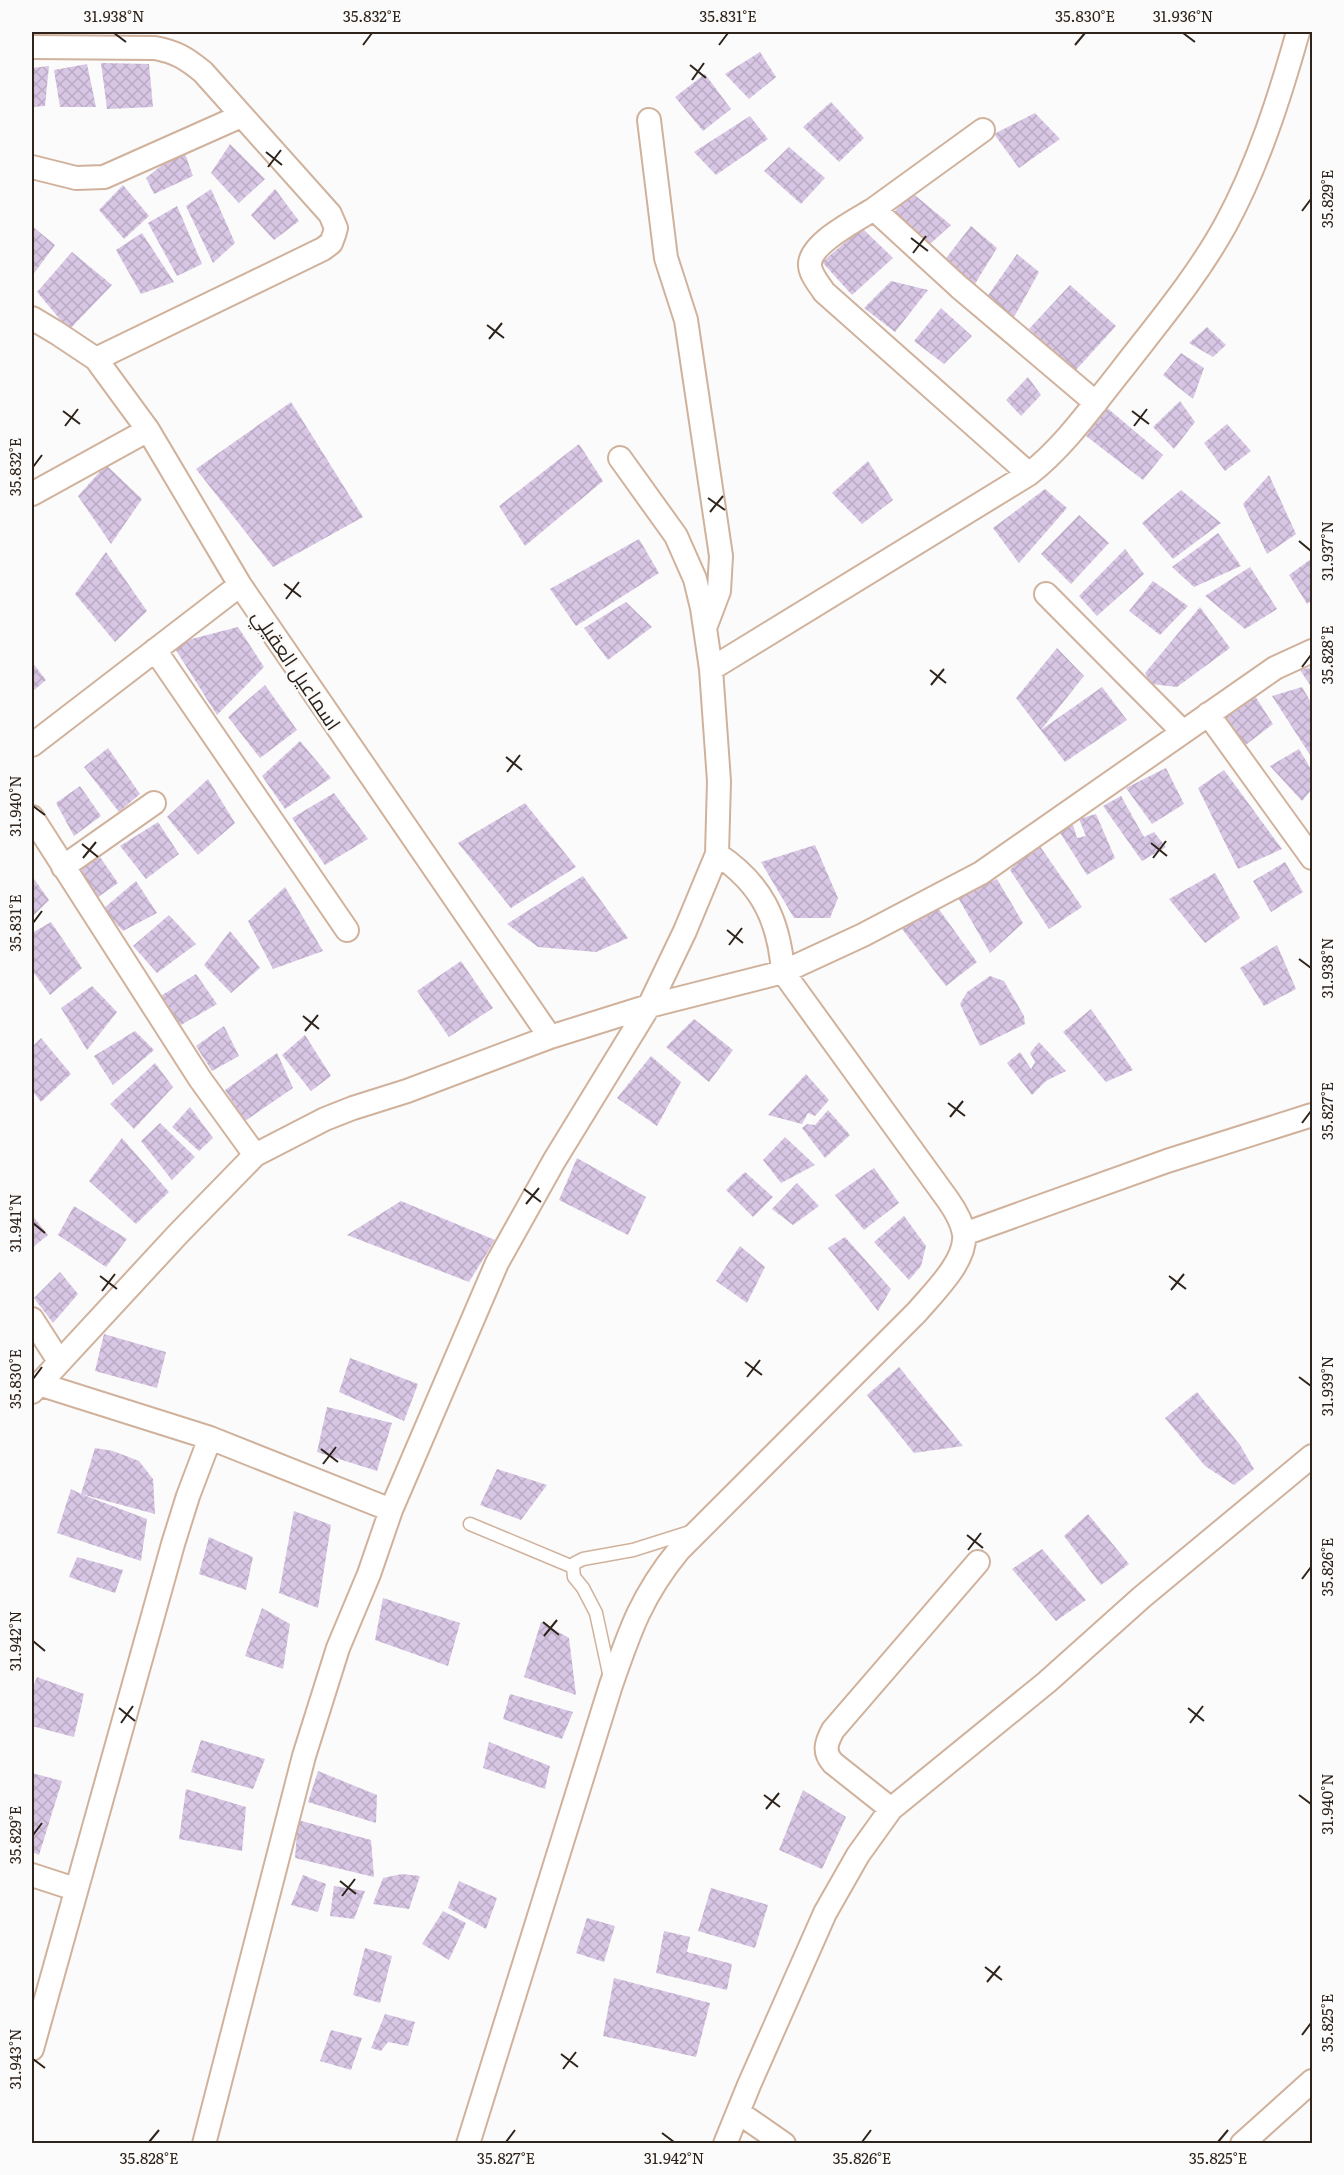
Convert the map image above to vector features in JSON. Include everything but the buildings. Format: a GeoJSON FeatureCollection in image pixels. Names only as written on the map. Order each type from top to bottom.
{"type":"FeatureCollection","features":[{"type":"Feature","properties":{"kind":"street"},"geometry":{"type":"LineString","coordinates":[[711,669],[1029,474],[1049,457],[1096,403],[1198,268],[1227,223],[1266,133],[1298,32]]}},
{"type":"Feature","properties":{"kind":"street"},"geometry":{"type":"LineString","coordinates":[[32,47],[154,48],[174,52],[189,60],[203,72],[283,160],[330,214],[336,228],[333,239],[323,249],[96,359]]}},
{"type":"Feature","properties":{"kind":"street"},"geometry":{"type":"LineString","coordinates":[[32,166],[76,178],[104,177],[241,116]]}},
{"type":"Feature","properties":{"kind":"street"},"geometry":{"type":"LineString","coordinates":[[649,120],[666,258],[686,320],[721,556],[719,591],[705,628]]}},
{"type":"Feature","properties":{"kind":"street"},"geometry":{"type":"LineString","coordinates":[[982,130],[874,209],[826,240],[815,251],[810,261],[811,271],[824,292],[1029,474]]}},
{"type":"Feature","properties":{"kind":"street"},"geometry":{"type":"LineString","coordinates":[[874,209],[959,287],[1096,403]]}},
{"type":"Feature","properties":{"kind":"street","name":"اسماعيل العقيلي"},"geometry":{"type":"LineString","coordinates":[[32,318],[96,359],[148,430],[240,585],[550,1037]]}},
{"type":"Feature","properties":{"kind":"street"},"geometry":{"type":"LineString","coordinates":[[32,494],[148,430]]}},
{"type":"Feature","properties":{"kind":"street"},"geometry":{"type":"LineString","coordinates":[[204,2144],[304,1756],[338,1648],[369,1574],[392,1510],[497,1263],[554,1161],[649,1006],[685,931],[717,854],[719,782],[711,669],[695,579],[676,536],[620,458]]}},
{"type":"Feature","properties":{"kind":"street"},"geometry":{"type":"LineString","coordinates":[[32,745],[240,585]]}},
{"type":"Feature","properties":{"kind":"street"},"geometry":{"type":"LineString","coordinates":[[1046,594],[1183,732]]}},
{"type":"Feature","properties":{"kind":"street"},"geometry":{"type":"LineString","coordinates":[[155,650],[346,930]]}},
{"type":"Feature","properties":{"kind":"street"},"geometry":{"type":"LineString","coordinates":[[392,1510],[210,1438],[35,1388],[255,1155],[325,1119],[550,1037],[649,1006],[783,972],[863,934],[981,873],[1275,668],[1312,651]]}},
{"type":"Feature","properties":{"kind":"street"},"geometry":{"type":"LineString","coordinates":[[1208,714],[1312,858]]}},
{"type":"Feature","properties":{"kind":"street"},"geometry":{"type":"LineString","coordinates":[[63,867],[154,803]]}},
{"type":"Feature","properties":{"kind":"street"},"geometry":{"type":"LineString","coordinates":[[32,817],[200,1079],[255,1155]]}},
{"type":"Feature","properties":{"kind":"street"},"geometry":{"type":"LineString","coordinates":[[468,2144],[611,1685],[642,1602],[659,1575],[679,1550],[917,1312],[951,1272],[959,1257],[964,1234],[959,1217],[937,1183],[783,972],[779,939],[754,885],[717,854]]}},
{"type":"Feature","properties":{"kind":"street"},"geometry":{"type":"LineString","coordinates":[[964,1234],[1167,1161],[1312,1115]]}},
{"type":"Feature","properties":{"kind":"street"},"geometry":{"type":"LineString","coordinates":[[32,1319],[59,1361]]}},
{"type":"Feature","properties":{"kind":"street"},"geometry":{"type":"LineString","coordinates":[[32,2049],[176,1535],[210,1438]]}},
{"type":"Feature","properties":{"kind":"street"},"geometry":{"type":"LineString","coordinates":[[725,2144],[825,1913],[858,1855],[891,1809],[1047,1682],[1142,1597],[1312,1456]]}},
{"type":"Feature","properties":{"kind":"street"},"geometry":{"type":"LineString","coordinates":[[891,1809],[833,1763],[825,1747],[827,1740],[833,1730],[978,1562]]}},
{"type":"Feature","properties":{"kind":"street"},"geometry":{"type":"LineString","coordinates":[[32,1875],[75,1889]]}},
{"type":"Feature","properties":{"kind":"street"},"geometry":{"type":"LineString","coordinates":[[1242,2144],[1312,2082]]}},
{"type":"Feature","properties":{"kind":"street"},"geometry":{"type":"LineString","coordinates":[[738,2112],[784,2144]]}},
{"type":"Feature","properties":{"kind":"lane"},"geometry":{"type":"LineString","coordinates":[[470,1524],[573,1567]]}},
{"type":"Feature","properties":{"kind":"lane"},"geometry":{"type":"LineString","coordinates":[[611,1685],[596,1612],[584,1588],[574,1577],[575,1563],[584,1559],[657,1544],[702,1527]]}}]}
